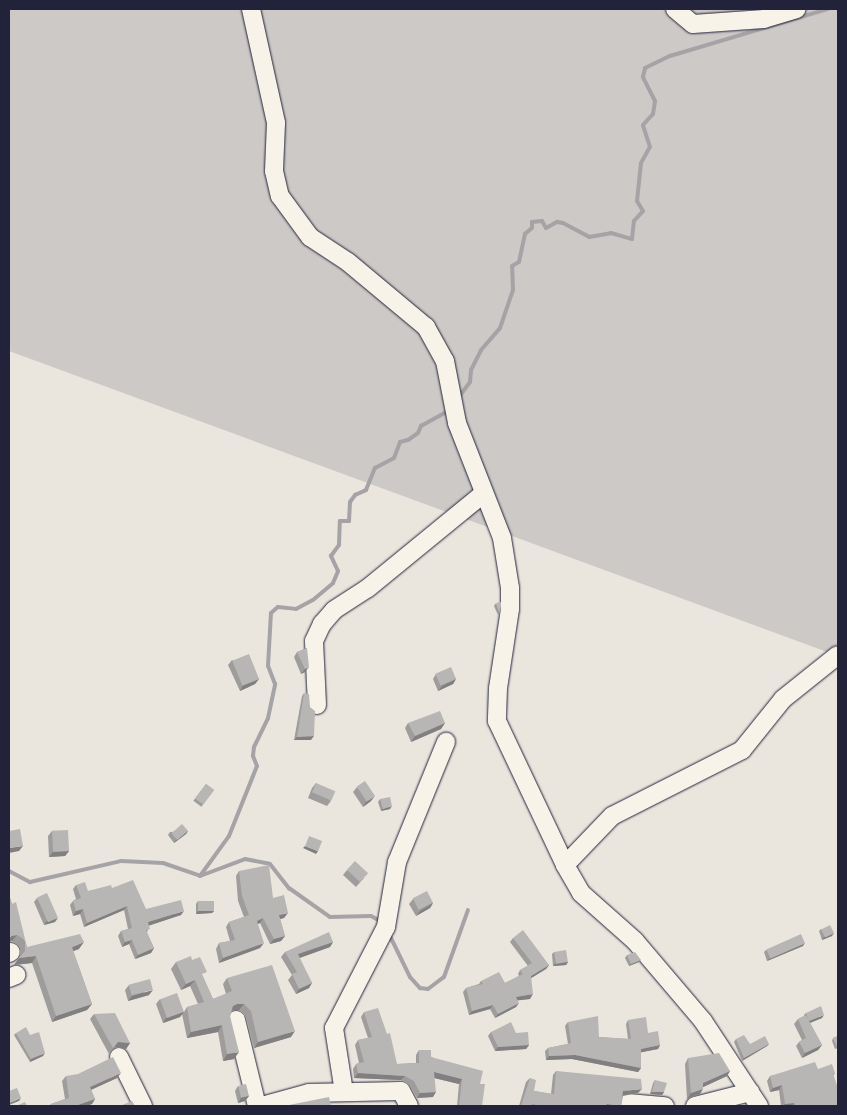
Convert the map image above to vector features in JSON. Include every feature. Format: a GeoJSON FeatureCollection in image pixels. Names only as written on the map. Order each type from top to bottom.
{"type":"FeatureCollection","features":[{"type":"Feature","properties":{"kind":"street"},"geometry":{"type":"LineString","coordinates":[[251,9],[276,123],[274,171],[280,196],[310,237],[348,262],[426,327],[445,361],[456,423],[502,538],[510,588],[510,609],[498,688],[497,721],[565,865],[581,893],[636,941],[703,1021],[754,1099],[695,1106]]}},
{"type":"Feature","properties":{"kind":"street"},"geometry":{"type":"LineString","coordinates":[[675,9],[693,24],[764,19],[796,9]]}},
{"type":"Feature","properties":{"kind":"street"},"geometry":{"type":"LineString","coordinates":[[316,705],[314,641],[322,624],[334,610],[368,588],[483,494]]}},
{"type":"Feature","properties":{"kind":"street"},"geometry":{"type":"LineString","coordinates":[[565,865],[612,816],[742,750],[783,700],[838,655]]}},
{"type":"Feature","properties":{"kind":"street"},"geometry":{"type":"LineString","coordinates":[[341,1097],[334,1028],[386,927],[397,862],[446,742]]}},
{"type":"Feature","properties":{"kind":"street"},"geometry":{"type":"LineString","coordinates":[[236,1020],[257,1106]]}},
{"type":"Feature","properties":{"kind":"street"},"geometry":{"type":"LineString","coordinates":[[119,1057],[143,1106]]}},
{"type":"Feature","properties":{"kind":"street"},"geometry":{"type":"LineString","coordinates":[[262,1106],[309,1093],[341,1097],[401,1092],[409,1106]]}},
{"type":"Feature","properties":{"kind":"street"},"geometry":{"type":"LineString","coordinates":[[628,1106],[628,1103],[665,1106]]}},
{"type":"Feature","properties":{"kind":"shaded area"},"geometry":{"type":"Polygon","coordinates":[[[9,9],[838,9],[838,656],[9,351],[9,9]]]}},
{"type":"Feature","properties":{"kind":"building"},"geometry":{"type":"Polygon","coordinates":[[[501,602],[501,606],[500,613],[496,603],[501,602]]]}},
{"type":"Feature","properties":{"kind":"building"},"geometry":{"type":"Polygon","coordinates":[[[307,648],[309,667],[305,669],[297,652],[307,648]]]}},
{"type":"Feature","properties":{"kind":"building"},"geometry":{"type":"Polygon","coordinates":[[[249,654],[259,679],[242,686],[232,661],[249,654]]]}},
{"type":"Feature","properties":{"kind":"building"},"geometry":{"type":"Polygon","coordinates":[[[451,667],[456,679],[440,686],[435,674],[451,667]]]}},
{"type":"Feature","properties":{"kind":"building"},"geometry":{"type":"Polygon","coordinates":[[[304,693],[309,694],[310,707],[315,711],[314,736],[297,737],[304,693]]]}},
{"type":"Feature","properties":{"kind":"building"},"geometry":{"type":"Polygon","coordinates":[[[440,711],[445,723],[415,736],[408,723],[440,711]]]}},
{"type":"Feature","properties":{"kind":"building"},"geometry":{"type":"Polygon","coordinates":[[[365,781],[375,796],[367,802],[357,787],[365,781]]]}},
{"type":"Feature","properties":{"kind":"building"},"geometry":{"type":"Polygon","coordinates":[[[316,783],[335,791],[331,800],[312,792],[316,783]]]}},
{"type":"Feature","properties":{"kind":"building"},"geometry":{"type":"Polygon","coordinates":[[[206,784],[214,790],[203,804],[195,798],[206,784]]]}},
{"type":"Feature","properties":{"kind":"building"},"geometry":{"type":"Polygon","coordinates":[[[390,797],[392,806],[383,809],[380,799],[390,797]]]}},
{"type":"Feature","properties":{"kind":"building"},"geometry":{"type":"Polygon","coordinates":[[[182,824],[188,831],[177,840],[171,833],[182,824]]]}},
{"type":"Feature","properties":{"kind":"building"},"geometry":{"type":"Polygon","coordinates":[[[20,829],[23,846],[9,848],[9,831],[20,829]]]}},
{"type":"Feature","properties":{"kind":"building"},"geometry":{"type":"Polygon","coordinates":[[[68,830],[69,851],[53,852],[52,831],[68,830]]]}},
{"type":"Feature","properties":{"kind":"building"},"geometry":{"type":"Polygon","coordinates":[[[309,836],[322,841],[318,851],[305,846],[309,836]]]}},
{"type":"Feature","properties":{"kind":"building"},"geometry":{"type":"Polygon","coordinates":[[[355,861],[368,873],[360,882],[347,870],[355,861]]]}},
{"type":"Feature","properties":{"kind":"building"},"geometry":{"type":"Polygon","coordinates":[[[269,865],[273,898],[284,895],[288,913],[279,915],[285,936],[274,939],[263,918],[257,921],[264,943],[223,958],[219,943],[235,940],[229,922],[249,915],[242,896],[239,871],[269,865]]]}},
{"type":"Feature","properties":{"kind":"building"},"geometry":{"type":"Polygon","coordinates":[[[133,880],[146,909],[181,900],[184,911],[148,922],[150,929],[146,930],[154,948],[138,955],[132,940],[125,942],[121,931],[132,928],[127,906],[87,923],[83,909],[76,911],[73,901],[81,898],[76,885],[85,882],[88,891],[111,885],[112,888],[133,880]]]}},
{"type":"Feature","properties":{"kind":"building"},"geometry":{"type":"Polygon","coordinates":[[[427,891],[433,903],[419,910],[413,898],[427,891]]]}},
{"type":"Feature","properties":{"kind":"building"},"geometry":{"type":"Polygon","coordinates":[[[47,893],[58,918],[48,922],[37,897],[47,893]]]}},
{"type":"Feature","properties":{"kind":"building"},"geometry":{"type":"Polygon","coordinates":[[[9,895],[12,904],[16,902],[27,947],[80,934],[84,942],[72,947],[92,1004],[56,1016],[36,956],[19,958],[25,951],[25,940],[17,935],[11,936],[9,939],[9,895]]]}},
{"type":"Feature","properties":{"kind":"building"},"geometry":{"type":"Polygon","coordinates":[[[198,901],[214,901],[214,911],[198,911],[198,901]]]}},
{"type":"Feature","properties":{"kind":"building"},"geometry":{"type":"Polygon","coordinates":[[[830,925],[834,933],[825,938],[821,930],[830,925]]]}},
{"type":"Feature","properties":{"kind":"building"},"geometry":{"type":"Polygon","coordinates":[[[523,930],[549,965],[531,976],[533,994],[516,997],[519,1003],[498,1014],[493,1005],[472,1011],[466,988],[483,984],[481,981],[499,972],[505,983],[523,974],[520,970],[532,963],[513,938],[523,930]]]}},
{"type":"Feature","properties":{"kind":"building"},"geometry":{"type":"Polygon","coordinates":[[[329,932],[333,942],[298,954],[312,983],[299,989],[292,974],[297,972],[285,952],[329,932]]]}},
{"type":"Feature","properties":{"kind":"building"},"geometry":{"type":"Polygon","coordinates":[[[801,934],[805,943],[770,959],[766,949],[801,934]]]}},
{"type":"Feature","properties":{"kind":"building"},"geometry":{"type":"Polygon","coordinates":[[[566,950],[568,962],[556,964],[554,952],[566,950]]]}},
{"type":"Feature","properties":{"kind":"building"},"geometry":{"type":"Polygon","coordinates":[[[635,952],[641,960],[631,964],[627,955],[635,952]]]}},
{"type":"Feature","properties":{"kind":"building"},"geometry":{"type":"Polygon","coordinates":[[[191,956],[192,960],[200,957],[207,972],[202,974],[213,999],[232,991],[227,978],[272,965],[295,1031],[258,1042],[251,1011],[244,1004],[237,1004],[233,1006],[230,1016],[239,1052],[227,1054],[222,1025],[191,1032],[187,1007],[204,1002],[195,980],[186,984],[176,962],[191,956]]]}},
{"type":"Feature","properties":{"kind":"building"},"geometry":{"type":"Polygon","coordinates":[[[150,979],[153,990],[132,995],[129,985],[150,979]]]}},
{"type":"Feature","properties":{"kind":"building"},"geometry":{"type":"Polygon","coordinates":[[[177,993],[184,1012],[167,1018],[160,999],[177,993]]]}},
{"type":"Feature","properties":{"kind":"building"},"geometry":{"type":"Polygon","coordinates":[[[821,1006],[824,1015],[809,1021],[806,1013],[821,1006]]]}},
{"type":"Feature","properties":{"kind":"building"},"geometry":{"type":"Polygon","coordinates":[[[378,1008],[387,1034],[390,1033],[397,1064],[419,1063],[419,1050],[431,1050],[431,1057],[483,1071],[480,1084],[485,1084],[482,1106],[459,1106],[462,1079],[434,1072],[436,1092],[420,1093],[414,1081],[405,1076],[358,1073],[356,1064],[364,1062],[358,1040],[372,1037],[364,1012],[378,1008]]]}},
{"type":"Feature","properties":{"kind":"building"},"geometry":{"type":"Polygon","coordinates":[[[115,1013],[130,1043],[118,1042],[113,1048],[94,1014],[115,1013]]]}},
{"type":"Feature","properties":{"kind":"building"},"geometry":{"type":"Polygon","coordinates":[[[806,1015],[822,1045],[805,1053],[799,1042],[806,1038],[798,1019],[806,1015]]]}},
{"type":"Feature","properties":{"kind":"building"},"geometry":{"type":"Polygon","coordinates":[[[598,1016],[599,1037],[631,1039],[628,1020],[646,1017],[648,1033],[658,1031],[660,1045],[641,1049],[641,1068],[575,1055],[549,1056],[548,1048],[571,1043],[568,1022],[598,1016]]]}},
{"type":"Feature","properties":{"kind":"building"},"geometry":{"type":"Polygon","coordinates":[[[511,1022],[516,1033],[528,1032],[529,1045],[498,1047],[491,1032],[511,1022]]]}},
{"type":"Feature","properties":{"kind":"building"},"geometry":{"type":"Polygon","coordinates":[[[26,1027],[30,1035],[39,1032],[45,1053],[31,1059],[16,1033],[26,1027]]]}},
{"type":"Feature","properties":{"kind":"building"},"geometry":{"type":"Polygon","coordinates":[[[744,1035],[750,1044],[765,1036],[769,1044],[744,1058],[736,1039],[744,1035]]]}},
{"type":"Feature","properties":{"kind":"building"},"geometry":{"type":"Polygon","coordinates":[[[838,1036],[838,1046],[837,1047],[833,1038],[838,1036]]]}},
{"type":"Feature","properties":{"kind":"building"},"geometry":{"type":"Polygon","coordinates":[[[719,1053],[730,1071],[703,1083],[703,1089],[691,1093],[688,1058],[719,1053]]]}},
{"type":"Feature","properties":{"kind":"building"},"geometry":{"type":"Polygon","coordinates":[[[113,1057],[121,1073],[90,1087],[95,1099],[75,1106],[51,1106],[51,1104],[69,1098],[66,1076],[78,1074],[113,1057]]]}},
{"type":"Feature","properties":{"kind":"building"},"geometry":{"type":"Polygon","coordinates":[[[815,1062],[818,1069],[832,1064],[838,1088],[838,1106],[796,1106],[794,1103],[785,1104],[782,1085],[773,1088],[770,1076],[815,1062]]]}},
{"type":"Feature","properties":{"kind":"building"},"geometry":{"type":"Polygon","coordinates":[[[556,1071],[641,1079],[642,1089],[623,1091],[621,1106],[607,1104],[606,1106],[543,1106],[532,1104],[531,1106],[521,1106],[530,1078],[536,1080],[534,1091],[554,1094],[556,1071]]]}},
{"type":"Feature","properties":{"kind":"building"},"geometry":{"type":"Polygon","coordinates":[[[655,1080],[667,1083],[664,1092],[652,1092],[655,1080]]]}},
{"type":"Feature","properties":{"kind":"building"},"geometry":{"type":"Polygon","coordinates":[[[246,1084],[249,1096],[241,1098],[238,1086],[246,1084]]]}},
{"type":"Feature","properties":{"kind":"building"},"geometry":{"type":"Polygon","coordinates":[[[17,1088],[21,1098],[9,1103],[9,1091],[17,1088]]]}},
{"type":"Feature","properties":{"kind":"building"},"geometry":{"type":"Polygon","coordinates":[[[329,1097],[331,1106],[284,1106],[329,1097]]]}},
{"type":"Feature","properties":{"kind":"building"},"geometry":{"type":"Polygon","coordinates":[[[132,1101],[135,1106],[120,1106],[132,1101]]]}},
{"type":"Feature","properties":{"kind":"building"},"geometry":{"type":"Polygon","coordinates":[[[25,1102],[27,1106],[16,1106],[25,1102]]]}},
{"type":"Feature","properties":{"kind":"waterway"},"geometry":{"type":"LineString","coordinates":[[458,398],[470,382],[471,370],[481,350],[500,328],[513,290],[512,266],[519,262],[525,234],[532,228],[532,222],[542,221],[546,228],[557,222],[563,223],[589,237],[611,233],[632,239],[634,221],[643,211],[637,201],[641,163],[650,147],[643,125],[653,114],[655,101],[643,77],[645,68],[670,56],[828,9]]}},
{"type":"Feature","properties":{"kind":"waterway"},"geometry":{"type":"LineString","coordinates":[[200,876],[229,836],[257,766],[253,756],[254,747],[268,718],[275,684],[268,666],[271,613],[278,607],[296,609],[313,600],[333,583],[338,571],[331,556],[339,545],[340,521],[349,521],[350,502],[355,495],[366,490],[375,468],[394,458],[400,442],[408,440],[418,433],[421,426],[448,411]]}},
{"type":"Feature","properties":{"kind":"waterway"},"geometry":{"type":"LineString","coordinates":[[9,871],[30,882],[121,861],[163,863],[200,876],[245,859],[270,864],[289,888],[330,917],[371,916],[382,922]]}},
{"type":"Feature","properties":{"kind":"waterway"},"geometry":{"type":"LineString","coordinates":[[389,934],[410,977],[420,988],[428,989],[444,977],[468,910]]}}]}
